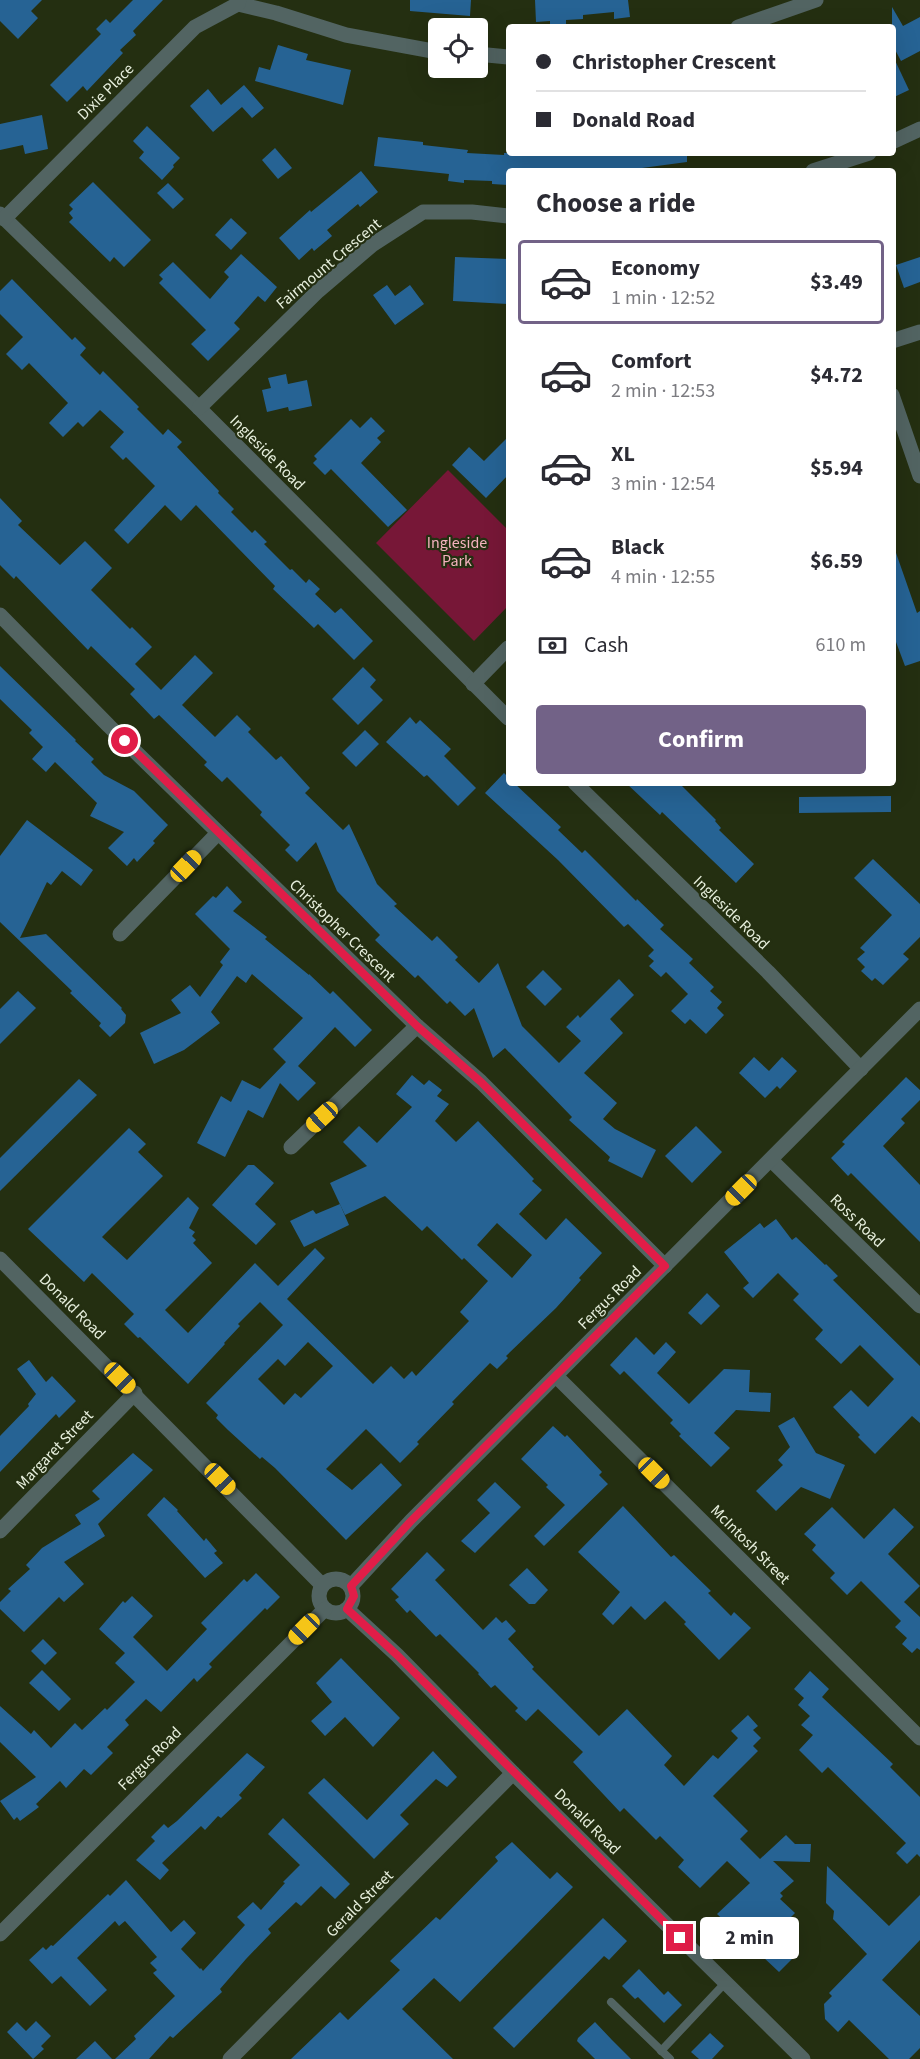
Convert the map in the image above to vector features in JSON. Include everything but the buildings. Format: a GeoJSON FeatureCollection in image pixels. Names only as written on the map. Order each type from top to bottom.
{"type":"FeatureCollection","features":[{"type":"Feature","properties":{"kind":"street"},"geometry":{"type":"LineString","coordinates":[[747,24],[816,0]]}},
{"type":"Feature","properties":{"kind":"street"},"geometry":{"type":"LineString","coordinates":[[239,2],[346,35],[428,50]]}},
{"type":"Feature","properties":{"kind":"street","name":"Dixie Place"},"geometry":{"type":"LineString","coordinates":[[2,216],[195,27],[239,2]]}},
{"type":"Feature","properties":{"kind":"street"},"geometry":{"type":"LineString","coordinates":[[488,55],[506,57]]}},
{"type":"Feature","properties":{"kind":"street"},"geometry":{"type":"LineString","coordinates":[[896,140],[920,129]]}},
{"type":"Feature","properties":{"kind":"street"},"geometry":{"type":"LineString","coordinates":[[822,168],[860,156]]}},
{"type":"Feature","properties":{"kind":"street","name":"Fairmount Crescent"},"geometry":{"type":"LineString","coordinates":[[199,408],[318,291],[372,245],[423,212],[472,212],[506,216]]}},
{"type":"Feature","properties":{"kind":"street","name":"Ingleside Road"},"geometry":{"type":"LineString","coordinates":[[2,216],[199,408],[506,716]]}},
{"type":"Feature","properties":{"kind":"street"},"geometry":{"type":"LineString","coordinates":[[896,340],[920,332]]}},
{"type":"Feature","properties":{"kind":"street"},"geometry":{"type":"LineString","coordinates":[[896,407],[920,476]]}},
{"type":"Feature","properties":{"kind":"street","name":"Christopher Crescent"},"geometry":{"type":"LineString","coordinates":[[0,615],[218,833],[417,1026],[481,1082],[665,1266]]}},
{"type":"Feature","properties":{"kind":"street"},"geometry":{"type":"LineString","coordinates":[[473,684],[506,650]]}},
{"type":"Feature","properties":{"kind":"street","name":"Ingleside Road"},"geometry":{"type":"LineString","coordinates":[[578,786],[768,972],[861,1069]]}},
{"type":"Feature","properties":{"kind":"street"},"geometry":{"type":"LineString","coordinates":[[120,933],[218,833]]}},
{"type":"Feature","properties":{"kind":"street","name":"Fergus Road"},"geometry":{"type":"LineString","coordinates":[[351,1586],[411,1521],[920,1009]]}},
{"type":"Feature","properties":{"kind":"street"},"geometry":{"type":"LineString","coordinates":[[291,1147],[417,1026]]}},
{"type":"Feature","properties":{"kind":"street","name":"Ross Road"},"geometry":{"type":"LineString","coordinates":[[771,1160],[920,1306]]}},
{"type":"Feature","properties":{"kind":"street","name":"Donald Road"},"geometry":{"type":"LineString","coordinates":[[0,1259],[135,1393],[322,1585]]}},
{"type":"Feature","properties":{"kind":"street","name":"McIntosh Street"},"geometry":{"type":"LineString","coordinates":[[556,1376],[920,1738]]}},
{"type":"Feature","properties":{"kind":"street","name":"Margaret Street"},"geometry":{"type":"LineString","coordinates":[[0,1531],[135,1393]]}},
{"type":"Feature","properties":{"kind":"street"},"geometry":{"type":"LineString","coordinates":[[337,1578],[351,1586],[354,1596],[347,1609],[336,1613],[325,1609],[318,1595],[322,1585],[326,1581],[337,1578]]}},
{"type":"Feature","properties":{"kind":"street","name":"Fergus Road"},"geometry":{"type":"LineString","coordinates":[[0,1934],[325,1609]]}},
{"type":"Feature","properties":{"kind":"street","name":"Donald Road"},"geometry":{"type":"LineString","coordinates":[[347,1609],[397,1655],[513,1773],[803,2059]]}},
{"type":"Feature","properties":{"kind":"street","name":"Gerald Street"},"geometry":{"type":"LineString","coordinates":[[230,2059],[513,1773]]}},
{"type":"Feature","properties":{"kind":"lane"},"geometry":{"type":"LineString","coordinates":[[661,2050],[726,1983]]}},
{"type":"Feature","properties":{"kind":"lane"},"geometry":{"type":"LineString","coordinates":[[611,2002],[670,2059]]}},
{"type":"Feature","properties":{"kind":"green space","name":"Ingleside Park"},"geometry":{"type":"Polygon","coordinates":[[[448,470],[506,528],[506,608],[474,641],[376,543],[448,470]]]}},
{"type":"Feature","properties":{"kind":"route"},"geometry":{"type":"LineString","coordinates":[[125,741],[417,1026],[481,1082],[665,1266],[411,1521],[351,1586],[354,1596],[347,1609],[397,1655],[680,1938]]}}]}
